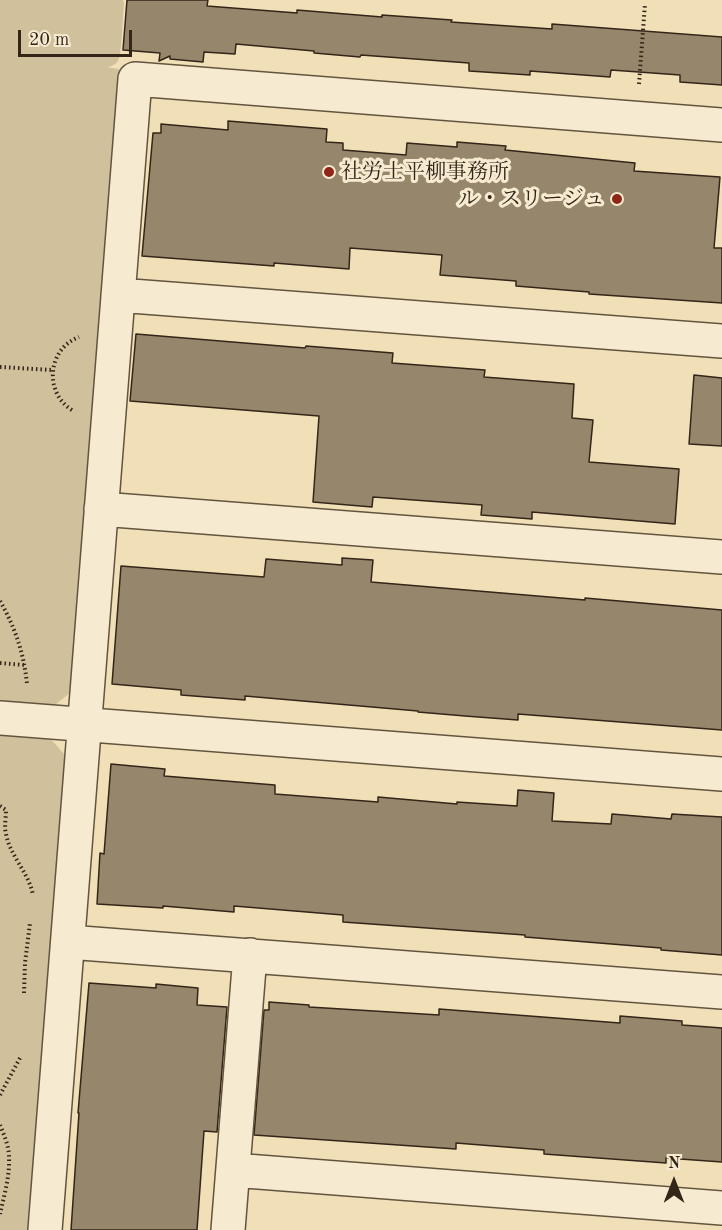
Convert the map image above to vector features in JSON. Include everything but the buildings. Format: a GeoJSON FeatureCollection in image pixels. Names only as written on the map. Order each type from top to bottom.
{"type":"FeatureCollection","features":[{"type":"Feature","properties":{"kind":"street"},"geometry":{"type":"LineString","coordinates":[[45,1230],[135,79],[722,125]]}},
{"type":"Feature","properties":{"kind":"street"},"geometry":{"type":"LineString","coordinates":[[118,295],[722,341]]}},
{"type":"Feature","properties":{"kind":"street"},"geometry":{"type":"LineString","coordinates":[[101,509],[722,557]]}},
{"type":"Feature","properties":{"kind":"street"},"geometry":{"type":"LineString","coordinates":[[0,718],[722,774]]}},
{"type":"Feature","properties":{"kind":"street"},"geometry":{"type":"LineString","coordinates":[[68,942],[722,992]]}},
{"type":"Feature","properties":{"kind":"street"},"geometry":{"type":"LineString","coordinates":[[228,1230],[250,956]]}},
{"type":"Feature","properties":{"kind":"street"},"geometry":{"type":"LineString","coordinates":[[233,1170],[722,1208]]}},
{"type":"Feature","properties":{"kind":"path"},"geometry":{"type":"LineString","coordinates":[[636,118],[645,4]]}},
{"type":"Feature","properties":{"kind":"path"},"geometry":{"type":"LineString","coordinates":[[78,413],[66,406],[58,396],[53,384],[52,370],[63,348],[73,339],[85,335]]}},
{"type":"Feature","properties":{"kind":"path"},"geometry":{"type":"LineString","coordinates":[[0,366],[52,370]]}},
{"type":"Feature","properties":{"kind":"path"},"geometry":{"type":"LineString","coordinates":[[0,601],[13,626],[24,665],[27,690]]}},
{"type":"Feature","properties":{"kind":"path"},"geometry":{"type":"LineString","coordinates":[[0,663],[24,665]]}},
{"type":"Feature","properties":{"kind":"path"},"geometry":{"type":"LineString","coordinates":[[0,806],[6,810],[6,834],[30,884],[33,902]]}},
{"type":"Feature","properties":{"kind":"path"},"geometry":{"type":"LineString","coordinates":[[24,1004],[25,963],[30,921]]}},
{"type":"Feature","properties":{"kind":"path"},"geometry":{"type":"LineString","coordinates":[[0,1095],[21,1056]]}},
{"type":"Feature","properties":{"kind":"path"},"geometry":{"type":"LineString","coordinates":[[0,1125],[7,1142],[9,1170],[0,1214]]}},
{"type":"Feature","properties":{"kind":"shaded area"},"geometry":{"type":"Polygon","coordinates":[[[0,0],[123,0],[124,3],[118,61],[106,67],[119,69],[70,693],[51,708],[0,704],[0,0]]]}},
{"type":"Feature","properties":{"kind":"shaded area"},"geometry":{"type":"Polygon","coordinates":[[[0,733],[49,737],[65,755],[28,1230],[0,1230],[0,733]]]}},
{"type":"Feature","properties":{"kind":"place","name":"社労士平柳事務所"},"geometry":{"type":"Point","coordinates":[329,172]}},
{"type":"Feature","properties":{"kind":"place","name":"ル・スリージュ"},"geometry":{"type":"Point","coordinates":[617,199]}}]}
